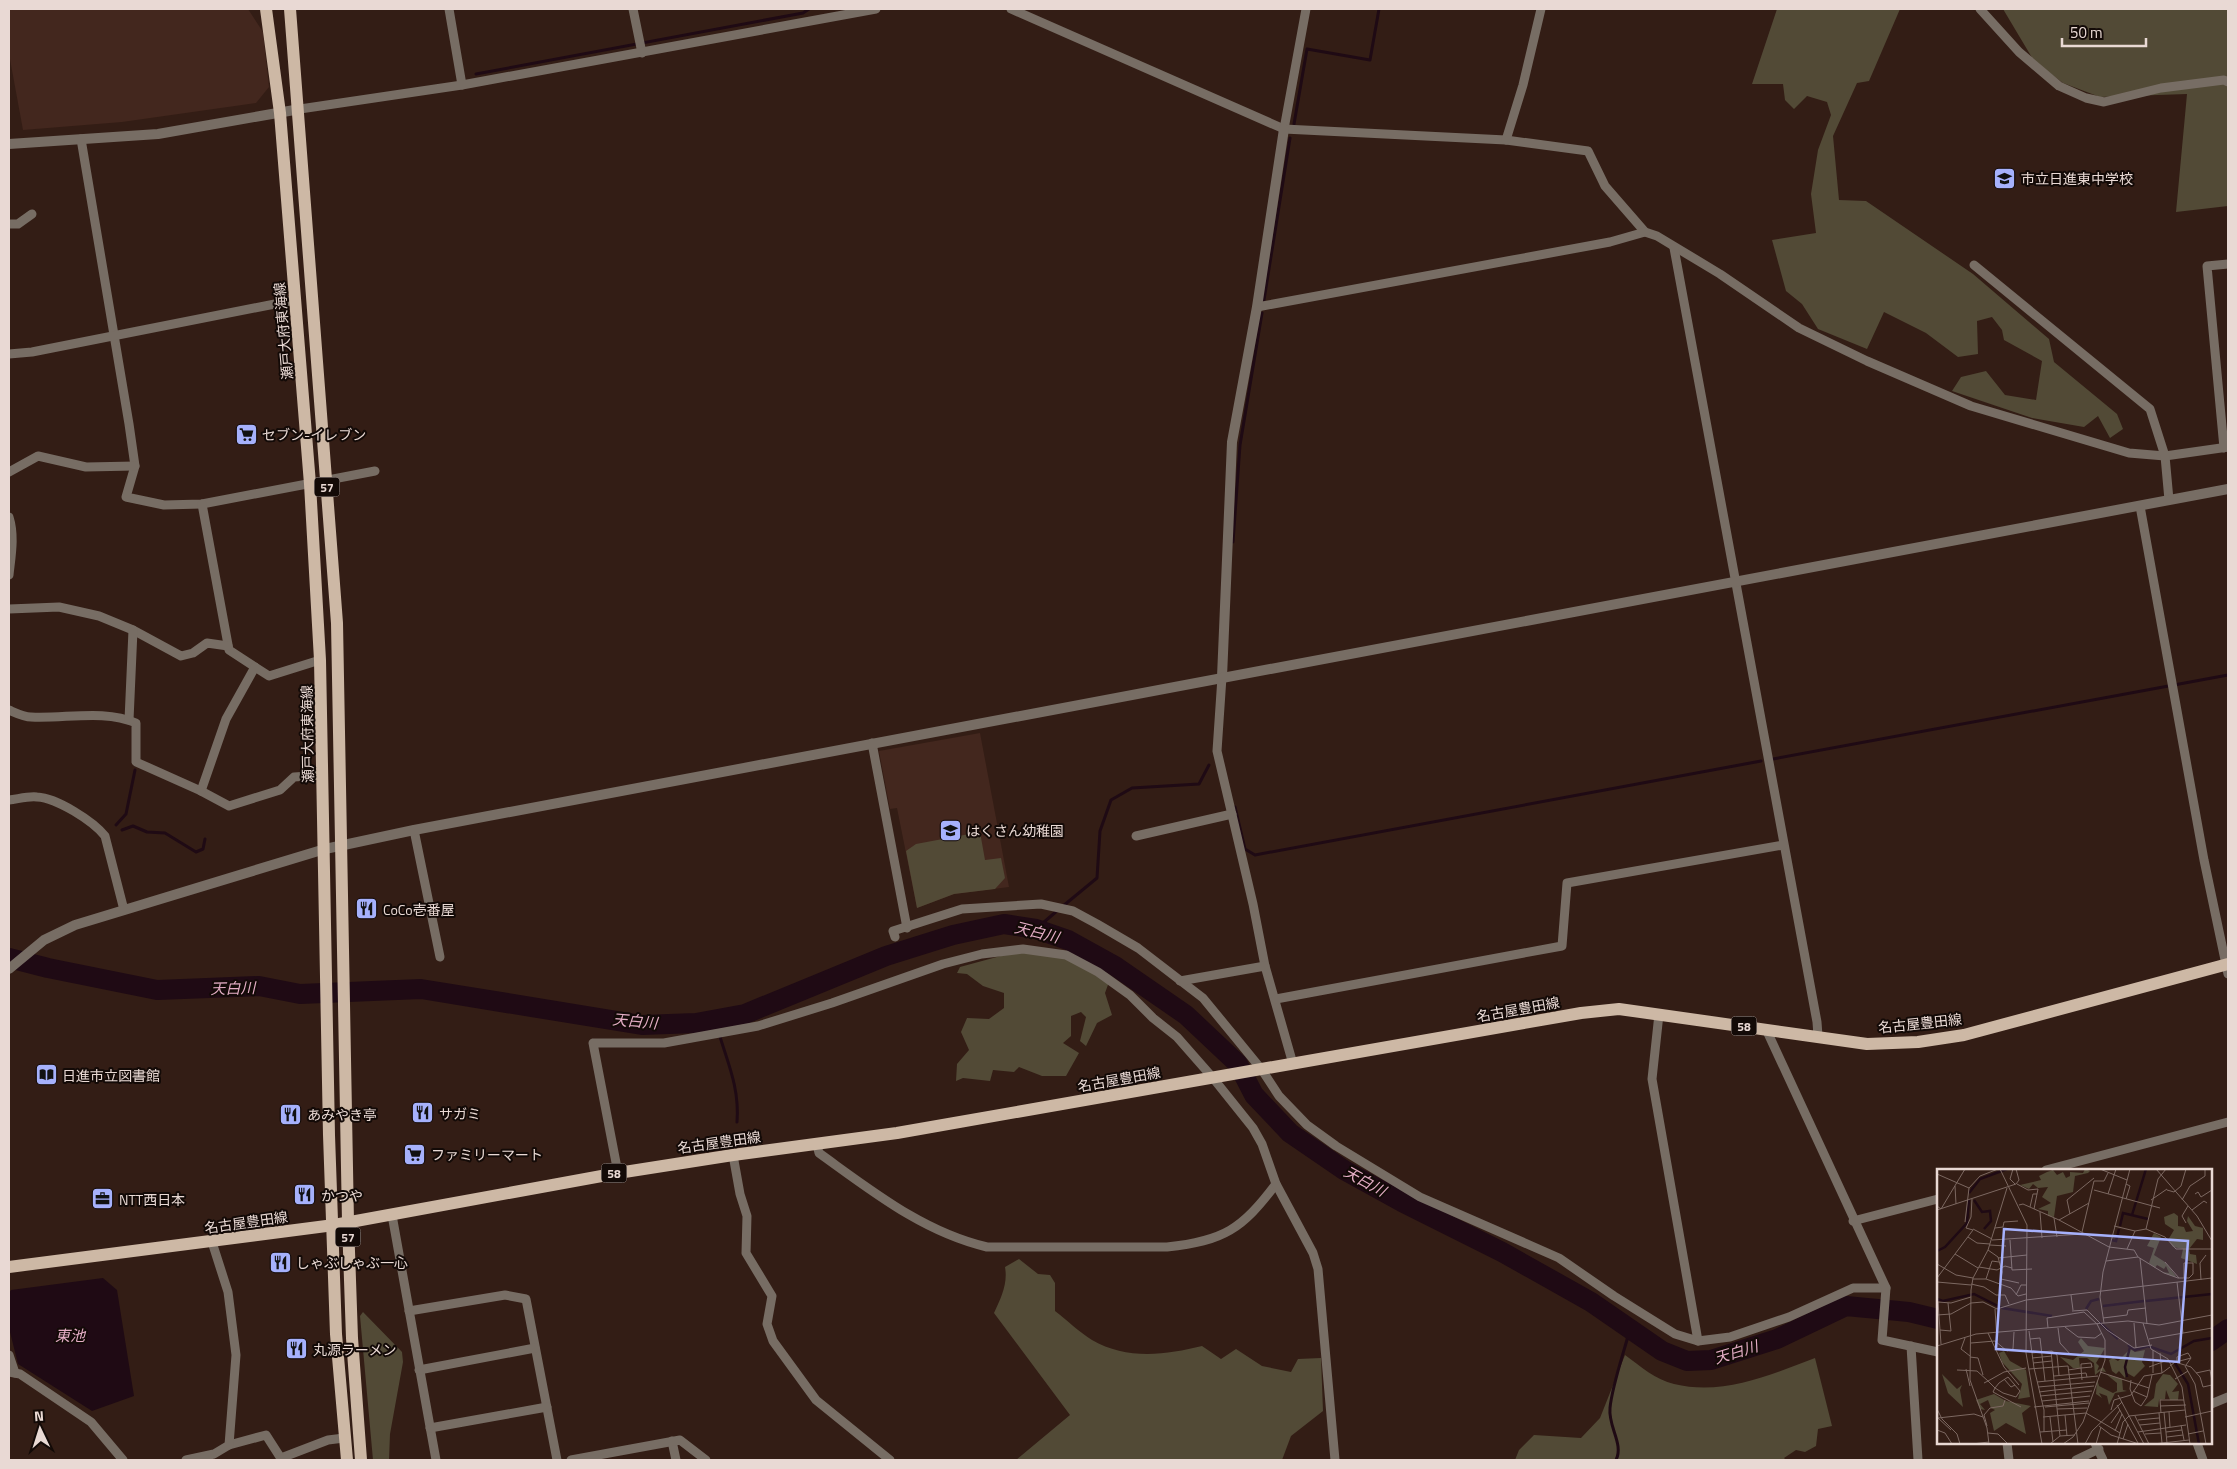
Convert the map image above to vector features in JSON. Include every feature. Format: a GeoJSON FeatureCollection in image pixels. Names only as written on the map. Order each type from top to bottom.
{"type":"FeatureCollection","features":[{"type":"Feature","properties":{"kind":"main road","name":"瀬戸大府東海線"},"geometry":{"type":"LineString","coordinates":[[266,9],[280,113],[310,484],[320,660],[336,1334],[347,1460]]}},
{"type":"Feature","properties":{"kind":"main road","name":"57"},"geometry":{"type":"LineString","coordinates":[[290,9],[300,109],[337,623],[348,1222],[352,1338],[361,1460]]}},
{"type":"Feature","properties":{"kind":"main road","name":"名古屋豊田線"},"geometry":{"type":"LineString","coordinates":[[9,1267],[334,1225],[733,1154],[817,1145],[898,1133],[1581,1013],[1618,1009],[1867,1044],[1918,1042],[1964,1035],[2227,968]]}},
{"type":"Feature","properties":{"kind":"street"},"geometry":{"type":"LineString","coordinates":[[449,9],[462,85]]}},
{"type":"Feature","properties":{"kind":"street"},"geometry":{"type":"LineString","coordinates":[[633,9],[642,53]]}},
{"type":"Feature","properties":{"kind":"street"},"geometry":{"type":"LineString","coordinates":[[9,144],[158,134],[300,109],[462,85],[876,9]]}},
{"type":"Feature","properties":{"kind":"street"},"geometry":{"type":"LineString","coordinates":[[1011,9],[1284,129],[1506,140],[1588,151],[1605,186],[1644,232],[1657,236],[1720,274],[1799,328],[1929,389],[1971,406],[2129,453],[2165,456],[2226,447],[2207,266],[2228,264]]}},
{"type":"Feature","properties":{"kind":"street"},"geometry":{"type":"LineString","coordinates":[[1293,1064],[1276,999],[1265,966],[1253,904],[1217,751],[1232,442],[1257,307],[1284,129],[1306,9]]}},
{"type":"Feature","properties":{"kind":"street"},"geometry":{"type":"LineString","coordinates":[[1506,140],[1523,85],[1541,9]]}},
{"type":"Feature","properties":{"kind":"street"},"geometry":{"type":"LineString","coordinates":[[1980,9],[2019,52],[2059,86],[2086,98],[2104,102],[2161,88],[2224,80],[2228,82]]}},
{"type":"Feature","properties":{"kind":"street"},"geometry":{"type":"LineString","coordinates":[[81,139],[134,466],[126,497],[164,505],[202,504],[374,471]]}},
{"type":"Feature","properties":{"kind":"street"},"geometry":{"type":"LineString","coordinates":[[9,224],[18,224],[32,214]]}},
{"type":"Feature","properties":{"kind":"street"},"geometry":{"type":"LineString","coordinates":[[1257,307],[1610,242],[1644,232]]}},
{"type":"Feature","properties":{"kind":"street"},"geometry":{"type":"LineString","coordinates":[[1674,248],[1817,1022],[1818,1036]]}},
{"type":"Feature","properties":{"kind":"street"},"geometry":{"type":"LineString","coordinates":[[1974,264],[2150,409],[2165,456],[2169,500]]}},
{"type":"Feature","properties":{"kind":"street"},"geometry":{"type":"LineString","coordinates":[[9,354],[32,352],[295,300]]}},
{"type":"Feature","properties":{"kind":"street"},"geometry":{"type":"LineString","coordinates":[[9,472],[38,456],[86,467],[134,466]]}},
{"type":"Feature","properties":{"kind":"street"},"geometry":{"type":"LineString","coordinates":[[9,969],[44,940],[75,925],[325,849],[414,830],[872,743],[2228,489]]}},
{"type":"Feature","properties":{"kind":"street"},"geometry":{"type":"LineString","coordinates":[[202,504],[229,650],[269,676],[320,660]]}},
{"type":"Feature","properties":{"kind":"street"},"geometry":{"type":"LineString","coordinates":[[2140,506],[2204,860],[2227,968]]}},
{"type":"Feature","properties":{"kind":"street"},"geometry":{"type":"LineString","coordinates":[[9,517],[12,526],[12,555],[9,575]]}},
{"type":"Feature","properties":{"kind":"street"},"geometry":{"type":"LineString","coordinates":[[9,609],[59,607],[99,616],[133,630],[181,656],[193,653],[207,643],[228,646]]}},
{"type":"Feature","properties":{"kind":"street"},"geometry":{"type":"LineString","coordinates":[[129,720],[133,630]]}},
{"type":"Feature","properties":{"kind":"street"},"geometry":{"type":"LineString","coordinates":[[200,791],[226,719],[255,667]]}},
{"type":"Feature","properties":{"kind":"street"},"geometry":{"type":"LineString","coordinates":[[9,710],[29,717],[86,715],[129,720],[136,723],[136,762],[229,806],[280,790],[294,777],[323,775]]}},
{"type":"Feature","properties":{"kind":"street"},"geometry":{"type":"LineString","coordinates":[[872,743],[907,928]]}},
{"type":"Feature","properties":{"kind":"street"},"geometry":{"type":"LineString","coordinates":[[9,800],[38,797],[71,809],[97,826],[105,836],[124,910]]}},
{"type":"Feature","properties":{"kind":"street"},"geometry":{"type":"LineString","coordinates":[[1136,836],[1232,814]]}},
{"type":"Feature","properties":{"kind":"street"},"geometry":{"type":"LineString","coordinates":[[414,830],[440,957]]}},
{"type":"Feature","properties":{"kind":"street"},"geometry":{"type":"LineString","coordinates":[[1276,999],[1562,946],[1567,883],[1783,845]]}},
{"type":"Feature","properties":{"kind":"street"},"geometry":{"type":"LineString","coordinates":[[895,937],[893,932],[962,909],[1041,904],[1073,912],[1118,935],[1203,998],[1297,1116],[1336,1146],[1420,1197],[1558,1258],[1675,1334],[1698,1341],[1730,1337],[1763,1326],[1853,1288],[1886,1288]]}},
{"type":"Feature","properties":{"kind":"street"},"geometry":{"type":"LineString","coordinates":[[618,1173],[593,1043],[664,1043],[758,1026],[824,1006],[943,964],[1004,950],[1039,949],[1079,961],[1130,995],[1153,1018],[1177,1037],[1216,1077],[1252,1128],[1272,1167],[1276,1184],[1313,1253],[1318,1269],[1335,1460]]}},
{"type":"Feature","properties":{"kind":"street"},"geometry":{"type":"LineString","coordinates":[[1180,980],[1265,966]]}},
{"type":"Feature","properties":{"kind":"street"},"geometry":{"type":"LineString","coordinates":[[1659,1014],[1652,1079],[1698,1341]]}},
{"type":"Feature","properties":{"kind":"street"},"geometry":{"type":"LineString","coordinates":[[1766,1029],[1853,1221],[1886,1288],[1882,1340],[1937,1352]]}},
{"type":"Feature","properties":{"kind":"street"},"geometry":{"type":"LineString","coordinates":[[2050,1169],[2228,1122]]}},
{"type":"Feature","properties":{"kind":"street"},"geometry":{"type":"LineString","coordinates":[[817,1145],[820,1153],[902,1212],[961,1241],[987,1247],[1167,1247],[1196,1244],[1238,1226],[1254,1213],[1276,1184]]}},
{"type":"Feature","properties":{"kind":"street"},"geometry":{"type":"LineString","coordinates":[[733,1154],[740,1194],[747,1216],[746,1253],[772,1296],[767,1324],[773,1341],[816,1400],[890,1460]]}},
{"type":"Feature","properties":{"kind":"street"},"geometry":{"type":"LineString","coordinates":[[1853,1221],[1937,1199]]}},
{"type":"Feature","properties":{"kind":"street"},"geometry":{"type":"LineString","coordinates":[[392,1215],[436,1460]]}},
{"type":"Feature","properties":{"kind":"street"},"geometry":{"type":"LineString","coordinates":[[212,1242],[228,1292],[236,1355],[229,1445]]}},
{"type":"Feature","properties":{"kind":"street"},"geometry":{"type":"LineString","coordinates":[[409,1311],[505,1295],[526,1299],[557,1460]]}},
{"type":"Feature","properties":{"kind":"street"},"geometry":{"type":"LineString","coordinates":[[1911,1346],[1918,1460]]}},
{"type":"Feature","properties":{"kind":"street"},"geometry":{"type":"LineString","coordinates":[[419,1370],[535,1348]]}},
{"type":"Feature","properties":{"kind":"street"},"geometry":{"type":"LineString","coordinates":[[9,1355],[12,1373],[20,1374],[91,1422],[123,1460]]}},
{"type":"Feature","properties":{"kind":"street"},"geometry":{"type":"LineString","coordinates":[[2212,1404],[2228,1397]]}},
{"type":"Feature","properties":{"kind":"street"},"geometry":{"type":"LineString","coordinates":[[430,1428],[546,1407]]}},
{"type":"Feature","properties":{"kind":"street"},"geometry":{"type":"LineString","coordinates":[[186,1460],[214,1454],[229,1445],[266,1435],[281,1459],[328,1440],[344,1438]]}},
{"type":"Feature","properties":{"kind":"street"},"geometry":{"type":"LineString","coordinates":[[571,1460],[672,1441],[684,1441],[706,1460]]}},
{"type":"Feature","properties":{"kind":"street"},"geometry":{"type":"LineString","coordinates":[[672,1441],[676,1460]]}},
{"type":"Feature","properties":{"kind":"street"},"geometry":{"type":"LineString","coordinates":[[2007,1444],[2010,1460]]}},
{"type":"Feature","properties":{"kind":"street"},"geometry":{"type":"LineString","coordinates":[[2197,1444],[2203,1460]]}},
{"type":"Feature","properties":{"kind":"street"},"geometry":{"type":"LineString","coordinates":[[2076,1460],[2097,1446],[2103,1460]]}},
{"type":"Feature","properties":{"kind":"shaded area"},"geometry":{"type":"Polygon","coordinates":[[[9,9],[248,9],[263,32],[269,87],[256,103],[122,122],[23,130],[9,54],[9,9]]]}},
{"type":"Feature","properties":{"kind":"shaded area"},"geometry":{"type":"Polygon","coordinates":[[[1777,9],[1900,9],[1869,81],[1857,83],[1833,136],[1839,200],[1866,201],[1973,274],[2049,339],[2054,362],[2117,414],[2123,429],[2110,438],[2098,416],[2084,427],[2032,418],[1952,391],[1961,377],[1986,371],[2005,395],[2036,400],[2042,361],[2004,340],[2002,330],[1992,317],[1977,321],[1978,354],[1958,357],[1926,333],[1884,312],[1867,349],[1818,329],[1802,304],[1786,291],[1772,240],[1816,233],[1811,194],[1818,150],[1831,115],[1827,102],[1807,96],[1794,109],[1785,100],[1783,84],[1752,84],[1777,9]]]}},
{"type":"Feature","properties":{"kind":"shaded area"},"geometry":{"type":"Polygon","coordinates":[[[2003,9],[2228,9],[2228,206],[2176,212],[2187,94],[2100,97],[2063,83],[2034,61],[2003,9]]]}},
{"type":"Feature","properties":{"kind":"shaded area","name":"はくさん幼稚園"},"geometry":{"type":"Polygon","coordinates":[[[980,733],[1009,887],[954,894],[917,908],[897,808],[890,809],[879,751],[980,733]]]}},
{"type":"Feature","properties":{"kind":"shaded area"},"geometry":{"type":"Polygon","coordinates":[[[980,832],[985,860],[1001,858],[1005,878],[995,889],[954,894],[917,908],[906,851],[916,844],[980,832]]]}},
{"type":"Feature","properties":{"kind":"shaded area"},"geometry":{"type":"Polygon","coordinates":[[[1025,952],[1070,958],[1109,982],[1105,993],[1112,1015],[1097,1023],[1086,1046],[1080,1041],[1086,1017],[1081,1012],[1071,1016],[1071,1036],[1063,1043],[1079,1053],[1066,1076],[1042,1076],[1019,1067],[1014,1072],[993,1070],[990,1081],[963,1078],[956,1081],[957,1064],[969,1050],[961,1032],[967,1018],[989,1019],[1004,1008],[1004,993],[983,986],[967,974],[957,973],[960,967],[1004,955],[1025,952]]]}},
{"type":"Feature","properties":{"kind":"shaded area"},"geometry":{"type":"Polygon","coordinates":[[[1019,1259],[1038,1274],[1050,1275],[1055,1283],[1055,1311],[1087,1337],[1118,1351],[1146,1354],[1174,1352],[1202,1346],[1221,1359],[1236,1349],[1262,1366],[1291,1372],[1298,1359],[1321,1358],[1323,1411],[1291,1436],[1282,1460],[1016,1460],[1070,1415],[994,1313],[1005,1285],[1005,1267],[1019,1259]]]}},
{"type":"Feature","properties":{"kind":"shaded area"},"geometry":{"type":"Polygon","coordinates":[[[363,1312],[402,1352],[403,1362],[390,1434],[389,1460],[373,1460],[360,1316],[363,1312]]]}},
{"type":"Feature","properties":{"kind":"shaded area"},"geometry":{"type":"Polygon","coordinates":[[[1625,1355],[1648,1372],[1667,1382],[1692,1387],[1728,1386],[1746,1382],[1815,1358],[1832,1426],[1818,1429],[1816,1446],[1805,1452],[1796,1450],[1784,1458],[1786,1460],[1515,1460],[1519,1450],[1534,1435],[1581,1438],[1600,1418],[1625,1355]]]}},
{"type":"Feature","properties":{"kind":"water","name":"東池"},"geometry":{"type":"Polygon","coordinates":[[[103,1278],[117,1290],[134,1396],[92,1411],[18,1364],[9,1328],[9,1293],[11,1290],[103,1278]]]}},
{"type":"Feature","properties":{"kind":"waterway"},"geometry":{"type":"LineString","coordinates":[[476,74],[803,13],[809,9]]}},
{"type":"Feature","properties":{"kind":"waterway"},"geometry":{"type":"LineString","coordinates":[[1294,124],[1307,49],[1370,60],[1379,9]]}},
{"type":"Feature","properties":{"kind":"waterway"},"geometry":{"type":"LineString","coordinates":[[1264,300],[1290,138]]}},
{"type":"Feature","properties":{"kind":"waterway"},"geometry":{"type":"LineString","coordinates":[[1233,542],[1240,445],[1262,313]]}},
{"type":"Feature","properties":{"kind":"waterway"},"geometry":{"type":"LineString","coordinates":[[1773,759],[2228,675]]}},
{"type":"Feature","properties":{"kind":"waterway"},"geometry":{"type":"LineString","coordinates":[[1235,807],[1245,849],[1255,855],[1761,761]]}},
{"type":"Feature","properties":{"kind":"waterway"},"geometry":{"type":"LineString","coordinates":[[1063,906],[1097,878],[1100,831],[1111,800],[1132,788],[1199,784],[1209,765]]}},
{"type":"Feature","properties":{"kind":"waterway"},"geometry":{"type":"LineString","coordinates":[[116,825],[126,814],[135,770]]}},
{"type":"Feature","properties":{"kind":"waterway"},"geometry":{"type":"LineString","coordinates":[[122,830],[133,826],[147,832],[165,833],[196,852],[203,849],[205,839]]}},
{"type":"Feature","properties":{"kind":"waterway"},"geometry":{"type":"LineString","coordinates":[[1036,929],[1058,910]]}},
{"type":"Feature","properties":{"kind":"waterway","name":"天白川"},"geometry":{"type":"LineString","coordinates":[[9,958],[48,968],[157,990],[259,986],[300,994],[421,989],[642,1025],[696,1023],[745,1014],[886,956],[953,935],[1004,924],[1036,929],[1068,940],[1115,966],[1186,1015],[1238,1064],[1254,1095],[1290,1133],[1344,1170],[1402,1202],[1502,1252],[1591,1302],[1662,1351],[1687,1361],[1711,1360],[1777,1339],[1846,1306],[1909,1312],[1937,1319]]}},
{"type":"Feature","properties":{"kind":"waterway"},"geometry":{"type":"LineString","coordinates":[[715,1019],[734,1082],[737,1122]]}},
{"type":"Feature","properties":{"kind":"waterway"},"geometry":{"type":"LineString","coordinates":[[1616,1460],[1618,1448],[1611,1422],[1610,1408],[1630,1329]]}},
{"type":"Feature","properties":{"kind":"waterway","name":"天白川"},"geometry":{"type":"LineString","coordinates":[[2212,1340],[2228,1329]]}},
{"type":"Feature","properties":{"kind":"place","name":"市立日進東中学校"},"geometry":{"type":"Point","coordinates":[2005,178]}},
{"type":"Feature","properties":{"kind":"place","name":"セブン-イレブン"},"geometry":{"type":"Point","coordinates":[246,434]}},
{"type":"Feature","properties":{"kind":"place","name":"はくさん幼稚園"},"geometry":{"type":"Point","coordinates":[950,830]}},
{"type":"Feature","properties":{"kind":"place","name":"CoCo壱番屋"},"geometry":{"type":"Point","coordinates":[367,909]}},
{"type":"Feature","properties":{"kind":"place","name":"日進市立図書館"},"geometry":{"type":"Point","coordinates":[46,1075]}},
{"type":"Feature","properties":{"kind":"place","name":"サガミ"},"geometry":{"type":"Point","coordinates":[423,1113]}},
{"type":"Feature","properties":{"kind":"place","name":"あみやき亭"},"geometry":{"type":"Point","coordinates":[291,1114]}},
{"type":"Feature","properties":{"kind":"place","name":"ファミリーマート"},"geometry":{"type":"Point","coordinates":[415,1154]}},
{"type":"Feature","properties":{"kind":"place","name":"かつや"},"geometry":{"type":"Point","coordinates":[305,1195]}},
{"type":"Feature","properties":{"kind":"place","name":"NTT西日本"},"geometry":{"type":"Point","coordinates":[103,1199]}},
{"type":"Feature","properties":{"kind":"place","name":"しゃぶしゃぶ一心"},"geometry":{"type":"Point","coordinates":[280,1262]}},
{"type":"Feature","properties":{"kind":"place","name":"丸源ラーメン"},"geometry":{"type":"Point","coordinates":[297,1349]}}]}
